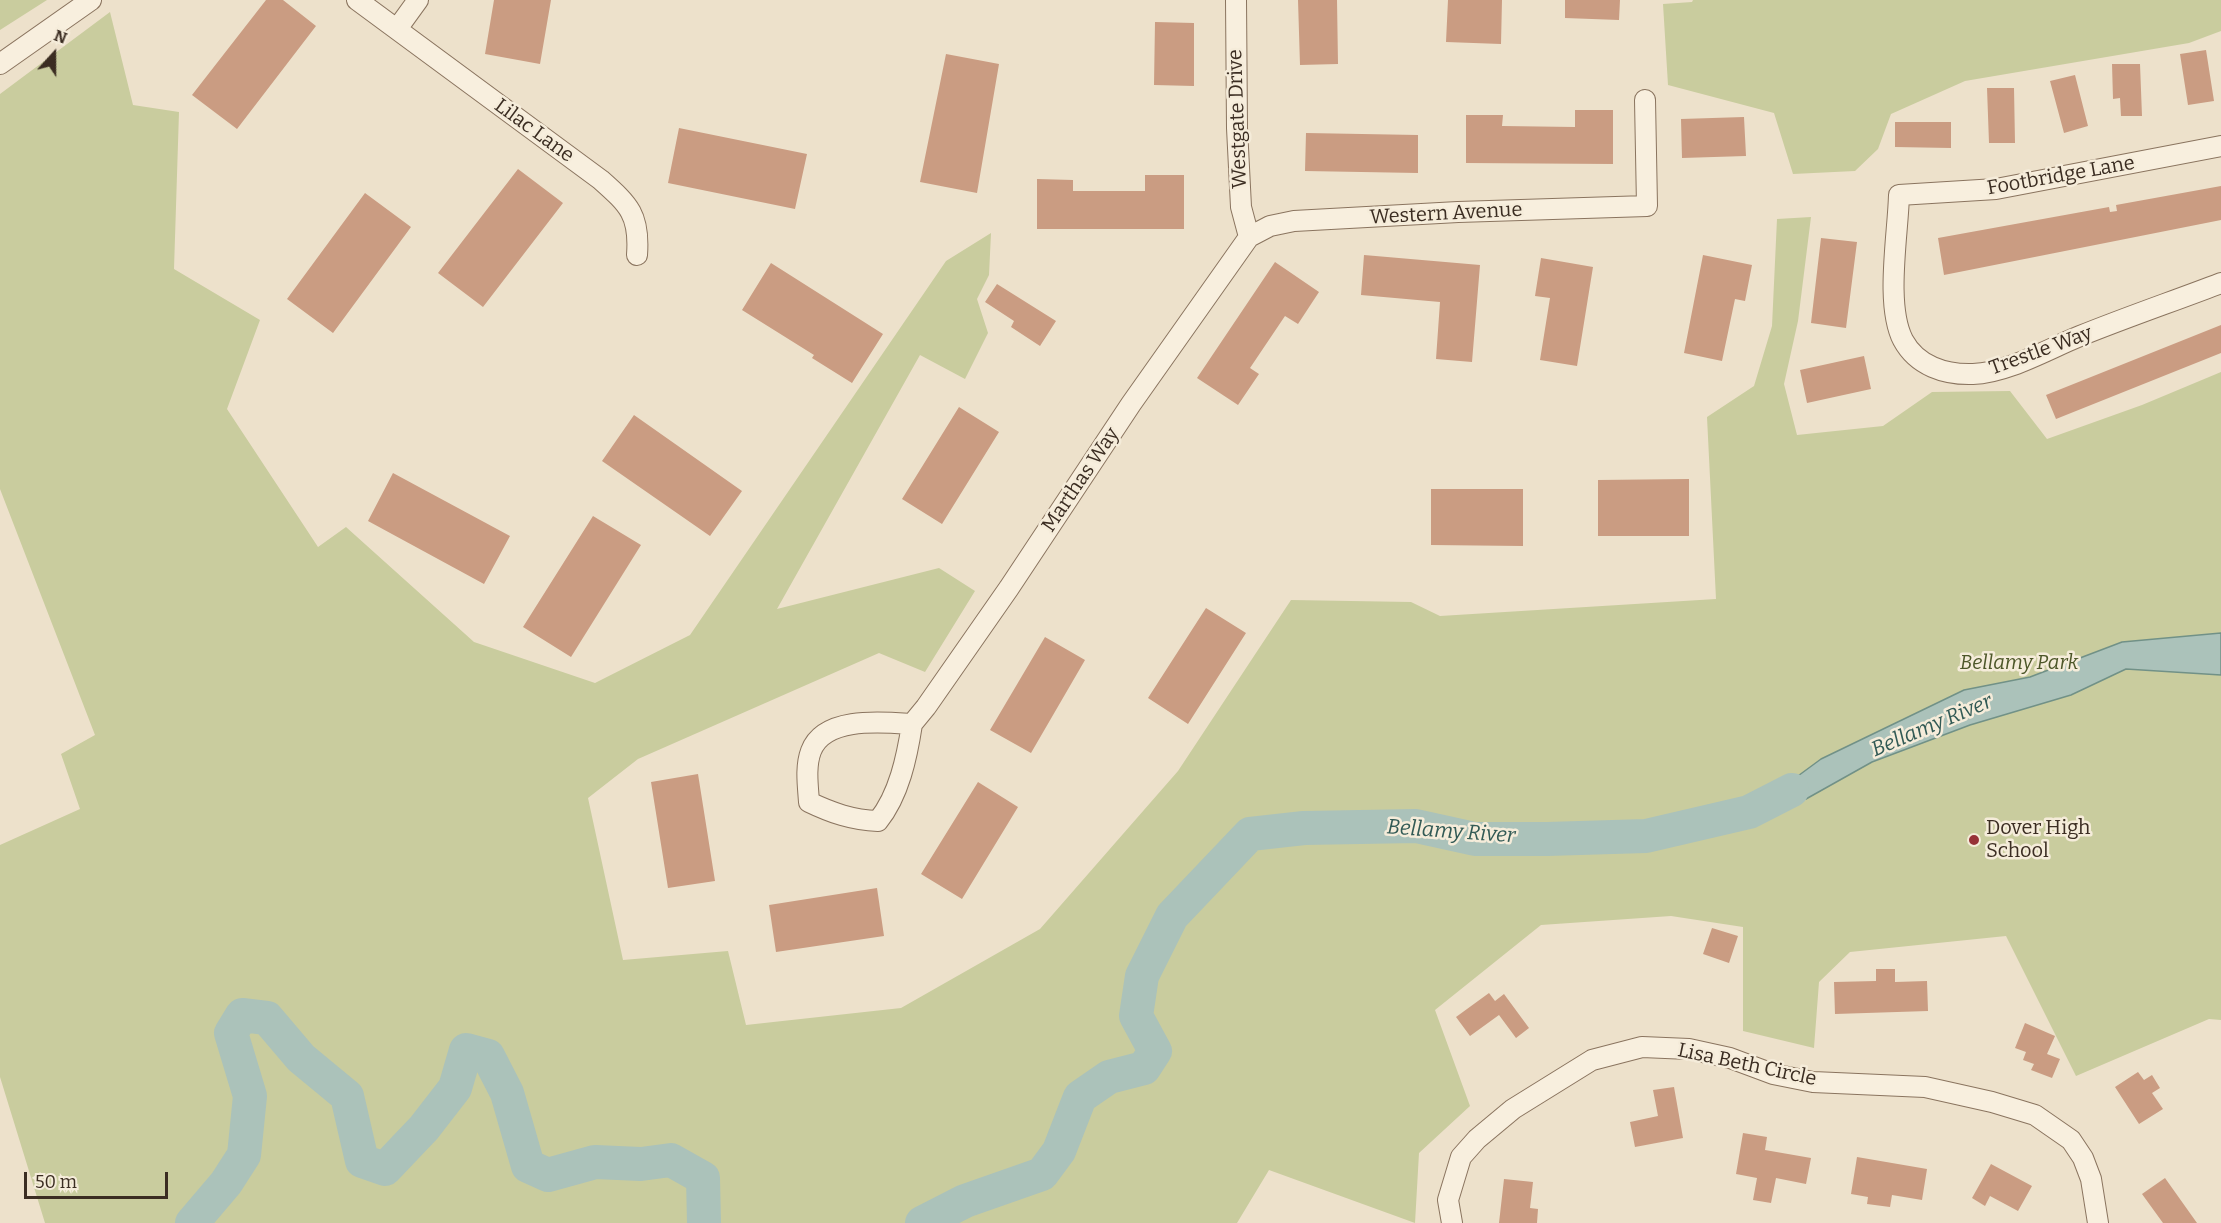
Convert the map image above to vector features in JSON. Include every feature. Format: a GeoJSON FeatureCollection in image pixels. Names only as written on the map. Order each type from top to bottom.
{"type":"FeatureCollection","features":[{"type":"Feature","properties":{"kind":"street"},"geometry":{"type":"LineString","coordinates":[[0,64],[91,0]]}},
{"type":"Feature","properties":{"kind":"street","name":"Lilac Lane"},"geometry":{"type":"LineString","coordinates":[[357,0],[377,6],[397,29],[601,180],[619,196],[630,209],[636,224],[637,255]]}},
{"type":"Feature","properties":{"kind":"street"},"geometry":{"type":"LineString","coordinates":[[397,29],[418,0]]}},
{"type":"Feature","properties":{"kind":"street","name":"Westgate Drive"},"geometry":{"type":"LineString","coordinates":[[1236,0],[1241,207],[1248,237]]}},
{"type":"Feature","properties":{"kind":"street","name":"Western Avenue"},"geometry":{"type":"LineString","coordinates":[[1248,237],[1270,226],[1294,221],[1458,212],[1647,206],[1645,100]]}},
{"type":"Feature","properties":{"kind":"street","name":"Footbridge Lane"},"geometry":{"type":"LineString","coordinates":[[1899,195],[1996,189],[2221,146]]}},
{"type":"Feature","properties":{"kind":"street","name":"Trestle Way"},"geometry":{"type":"LineString","coordinates":[[1899,195],[1894,296],[1896,318],[1904,340],[1918,358],[1931,367],[1952,374],[1975,374],[1998,369],[2221,283]]}},
{"type":"Feature","properties":{"kind":"street","name":"Marthas Way"},"geometry":{"type":"LineString","coordinates":[[912,724],[852,724],[834,729],[820,738],[812,750],[808,763],[809,802],[831,813],[855,820],[878,821],[888,809],[895,792],[912,724],[1009,588],[1131,404],[1248,237]]}},
{"type":"Feature","properties":{"kind":"street","name":"Lisa Beth Circle"},"geometry":{"type":"LineString","coordinates":[[1452,1223],[1448,1200],[1461,1157],[1477,1139],[1513,1109],[1592,1060],[1642,1047],[1689,1049],[1730,1058],[1773,1074],[1813,1082],[1925,1087],[1992,1101],[2035,1115],[2071,1140],[2083,1158],[2091,1179],[2098,1223]]}},
{"type":"Feature","properties":{"kind":"green space"},"geometry":{"type":"Polygon","coordinates":[[[0,0],[47,0],[0,30],[0,0]]]}},
{"type":"Feature","properties":{"kind":"green space"},"geometry":{"type":"Polygon","coordinates":[[[1693,0],[2221,0],[2221,31],[2189,43],[1965,81],[1891,114],[1878,149],[1855,171],[1793,174],[1774,113],[1668,85],[1663,4],[1692,2],[1693,0]]]}},
{"type":"Feature","properties":{"kind":"green space","name":"Bellamy Park"},"geometry":{"type":"Polygon","coordinates":[[[110,12],[133,105],[179,112],[174,269],[260,320],[227,409],[318,547],[346,527],[474,642],[595,683],[690,635],[946,261],[991,233],[989,275],[977,299],[988,333],[965,379],[920,355],[777,609],[939,568],[975,591],[925,672],[879,653],[638,759],[588,798],[623,960],[728,951],[746,1025],[901,1008],[1040,929],[1178,771],[1291,600],[1411,602],[1440,616],[1716,599],[1707,417],[1754,386],[1772,326],[1777,219],[1811,217],[1798,321],[1784,384],[1797,435],[1883,426],[1932,392],[2010,391],[2047,439],[2142,405],[2221,372],[2221,1020],[2209,1019],[2076,1076],[2006,936],[1850,952],[1819,982],[1814,1048],[1743,1031],[1743,927],[1671,916],[1541,925],[1435,1010],[1470,1106],[1419,1153],[1415,1223],[1269,1170],[1237,1223],[45,1223],[0,1077],[0,845],[80,809],[61,754],[95,735],[0,489],[0,94],[110,12]]]}},
{"type":"Feature","properties":{"kind":"water"},"geometry":{"type":"Polygon","coordinates":[[[2221,633],[2221,675],[2126,669],[2071,695],[1970,725],[1872,762],[1806,799],[1749,812],[1821,759],[1964,690],[2030,677],[2122,642],[2221,633]]]}},
{"type":"Feature","properties":{"kind":"building"},"geometry":{"type":"Polygon","coordinates":[[[266,0],[283,0],[316,26],[237,129],[192,95],[266,0]]]}},
{"type":"Feature","properties":{"kind":"building"},"geometry":{"type":"Polygon","coordinates":[[[494,0],[551,0],[540,64],[485,54],[494,0]]]}},
{"type":"Feature","properties":{"kind":"building"},"geometry":{"type":"Polygon","coordinates":[[[1298,0],[1337,0],[1338,64],[1300,65],[1298,0]]]}},
{"type":"Feature","properties":{"kind":"building"},"geometry":{"type":"Polygon","coordinates":[[[1448,0],[1502,0],[1501,44],[1446,42],[1448,0]]]}},
{"type":"Feature","properties":{"kind":"building"},"geometry":{"type":"Polygon","coordinates":[[[1565,0],[1620,0],[1619,20],[1565,18],[1565,0]]]}},
{"type":"Feature","properties":{"kind":"building"},"geometry":{"type":"Polygon","coordinates":[[[1155,22],[1194,23],[1194,86],[1154,85],[1155,22]]]}},
{"type":"Feature","properties":{"kind":"building"},"geometry":{"type":"Polygon","coordinates":[[[2206,50],[2214,101],[2188,105],[2180,54],[2206,50]]]}},
{"type":"Feature","properties":{"kind":"building"},"geometry":{"type":"Polygon","coordinates":[[[946,54],[999,64],[977,193],[920,182],[946,54]]]}},
{"type":"Feature","properties":{"kind":"building"},"geometry":{"type":"Polygon","coordinates":[[[2112,64],[2140,64],[2142,116],[2121,116],[2120,98],[2113,99],[2112,64]]]}},
{"type":"Feature","properties":{"kind":"building"},"geometry":{"type":"Polygon","coordinates":[[[2075,75],[2088,126],[2064,133],[2050,81],[2075,75]]]}},
{"type":"Feature","properties":{"kind":"building"},"geometry":{"type":"Polygon","coordinates":[[[1987,88],[2014,88],[2015,143],[1989,143],[1987,88]]]}},
{"type":"Feature","properties":{"kind":"building"},"geometry":{"type":"Polygon","coordinates":[[[1575,110],[1613,110],[1613,164],[1466,163],[1466,115],[1503,115],[1502,126],[1575,127],[1575,110]]]}},
{"type":"Feature","properties":{"kind":"building"},"geometry":{"type":"Polygon","coordinates":[[[1744,117],[1746,156],[1682,158],[1681,119],[1744,117]]]}},
{"type":"Feature","properties":{"kind":"building"},"geometry":{"type":"Polygon","coordinates":[[[1895,122],[1951,122],[1951,148],[1895,147],[1895,122]]]}},
{"type":"Feature","properties":{"kind":"building"},"geometry":{"type":"Polygon","coordinates":[[[679,128],[807,154],[795,209],[668,183],[679,128]]]}},
{"type":"Feature","properties":{"kind":"building"},"geometry":{"type":"Polygon","coordinates":[[[1306,133],[1418,135],[1418,173],[1305,171],[1306,133]]]}},
{"type":"Feature","properties":{"kind":"building"},"geometry":{"type":"Polygon","coordinates":[[[518,169],[563,203],[483,307],[438,273],[518,169]]]}},
{"type":"Feature","properties":{"kind":"building"},"geometry":{"type":"Polygon","coordinates":[[[1145,175],[1184,175],[1184,229],[1037,229],[1037,179],[1073,180],[1073,191],[1145,191],[1145,175]]]}},
{"type":"Feature","properties":{"kind":"building"},"geometry":{"type":"Polygon","coordinates":[[[2221,186],[2221,220],[1944,275],[1938,238],[2109,207],[2110,212],[2117,211],[2116,205],[2221,186]]]}},
{"type":"Feature","properties":{"kind":"building"},"geometry":{"type":"Polygon","coordinates":[[[365,193],[411,227],[333,333],[287,299],[365,193]]]}},
{"type":"Feature","properties":{"kind":"building"},"geometry":{"type":"Polygon","coordinates":[[[1821,238],[1857,242],[1846,328],[1811,323],[1821,238]]]}},
{"type":"Feature","properties":{"kind":"building"},"geometry":{"type":"Polygon","coordinates":[[[1364,255],[1480,265],[1472,362],[1436,359],[1440,302],[1361,295],[1364,255]]]}},
{"type":"Feature","properties":{"kind":"building"},"geometry":{"type":"Polygon","coordinates":[[[1703,255],[1752,265],[1745,301],[1735,299],[1722,361],[1684,353],[1703,255]]]}},
{"type":"Feature","properties":{"kind":"building"},"geometry":{"type":"Polygon","coordinates":[[[1541,258],[1593,267],[1577,366],[1540,360],[1550,298],[1535,296],[1541,258]]]}},
{"type":"Feature","properties":{"kind":"building"},"geometry":{"type":"Polygon","coordinates":[[[1275,262],[1319,292],[1298,324],[1285,316],[1250,368],[1259,374],[1238,405],[1197,378],[1275,262]]]}},
{"type":"Feature","properties":{"kind":"building"},"geometry":{"type":"Polygon","coordinates":[[[771,263],[883,334],[852,383],[812,358],[814,355],[742,310],[771,263]]]}},
{"type":"Feature","properties":{"kind":"building"},"geometry":{"type":"Polygon","coordinates":[[[997,284],[1056,321],[1040,346],[1011,327],[1014,321],[985,302],[997,284]]]}},
{"type":"Feature","properties":{"kind":"building"},"geometry":{"type":"Polygon","coordinates":[[[2221,325],[2221,353],[2056,419],[2046,395],[2221,325]]]}},
{"type":"Feature","properties":{"kind":"building"},"geometry":{"type":"Polygon","coordinates":[[[1864,356],[1871,389],[1807,403],[1800,370],[1864,356]]]}},
{"type":"Feature","properties":{"kind":"building"},"geometry":{"type":"Polygon","coordinates":[[[959,407],[999,432],[942,524],[902,499],[959,407]]]}},
{"type":"Feature","properties":{"kind":"building"},"geometry":{"type":"Polygon","coordinates":[[[634,415],[742,491],[710,536],[602,461],[634,415]]]}},
{"type":"Feature","properties":{"kind":"building"},"geometry":{"type":"Polygon","coordinates":[[[393,473],[510,536],[484,584],[368,521],[393,473]]]}},
{"type":"Feature","properties":{"kind":"building"},"geometry":{"type":"Polygon","coordinates":[[[1689,479],[1689,536],[1598,536],[1598,480],[1689,479]]]}},
{"type":"Feature","properties":{"kind":"building"},"geometry":{"type":"Polygon","coordinates":[[[1431,489],[1523,489],[1523,546],[1431,545],[1431,489]]]}},
{"type":"Feature","properties":{"kind":"building"},"geometry":{"type":"Polygon","coordinates":[[[593,516],[641,545],[571,657],[523,627],[593,516]]]}},
{"type":"Feature","properties":{"kind":"building"},"geometry":{"type":"Polygon","coordinates":[[[1206,608],[1246,633],[1188,724],[1148,698],[1206,608]]]}},
{"type":"Feature","properties":{"kind":"building"},"geometry":{"type":"Polygon","coordinates":[[[1045,637],[1085,660],[1031,753],[990,730],[1045,637]]]}},
{"type":"Feature","properties":{"kind":"building"},"geometry":{"type":"Polygon","coordinates":[[[698,774],[715,881],[668,888],[651,782],[698,774]]]}},
{"type":"Feature","properties":{"kind":"building"},"geometry":{"type":"Polygon","coordinates":[[[978,782],[1018,807],[962,899],[921,874],[978,782]]]}},
{"type":"Feature","properties":{"kind":"building"},"geometry":{"type":"Polygon","coordinates":[[[877,888],[884,936],[776,952],[769,905],[877,888]]]}},
{"type":"Feature","properties":{"kind":"building"},"geometry":{"type":"Polygon","coordinates":[[[1712,928],[1738,936],[1729,963],[1703,954],[1712,928]]]}},
{"type":"Feature","properties":{"kind":"building"},"geometry":{"type":"Polygon","coordinates":[[[1876,969],[1895,969],[1895,982],[1927,981],[1928,1011],[1835,1014],[1834,982],[1876,981],[1876,969]]]}},
{"type":"Feature","properties":{"kind":"building"},"geometry":{"type":"Polygon","coordinates":[[[1489,993],[1495,1001],[1504,994],[1529,1028],[1516,1038],[1499,1015],[1470,1036],[1456,1017],[1489,993]]]}},
{"type":"Feature","properties":{"kind":"building"},"geometry":{"type":"Polygon","coordinates":[[[2025,1023],[2055,1036],[2047,1054],[2060,1059],[2052,1078],[2031,1070],[2034,1064],[2023,1060],[2026,1052],[2015,1048],[2025,1023]]]}},
{"type":"Feature","properties":{"kind":"building"},"geometry":{"type":"Polygon","coordinates":[[[2138,1072],[2144,1080],[2152,1075],[2160,1088],[2152,1093],[2163,1109],[2139,1124],[2115,1087],[2138,1072]]]}},
{"type":"Feature","properties":{"kind":"building"},"geometry":{"type":"Polygon","coordinates":[[[1674,1087],[1683,1138],[1635,1147],[1630,1122],[1658,1116],[1653,1090],[1674,1087]]]}},
{"type":"Feature","properties":{"kind":"building"},"geometry":{"type":"Polygon","coordinates":[[[1743,1133],[1767,1137],[1765,1150],[1811,1158],[1806,1184],[1776,1178],[1771,1203],[1753,1200],[1757,1178],[1736,1174],[1743,1133]]]}},
{"type":"Feature","properties":{"kind":"building"},"geometry":{"type":"Polygon","coordinates":[[[1857,1157],[1927,1169],[1922,1200],[1892,1195],[1890,1207],[1867,1204],[1868,1197],[1851,1194],[1857,1157]]]}},
{"type":"Feature","properties":{"kind":"building"},"geometry":{"type":"Polygon","coordinates":[[[1991,1164],[2032,1186],[2018,1211],[1990,1196],[1985,1206],[1972,1198],[1991,1164]]]}},
{"type":"Feature","properties":{"kind":"building"},"geometry":{"type":"Polygon","coordinates":[[[2165,1178],[2197,1223],[2163,1223],[2142,1194],[2165,1178]]]}},
{"type":"Feature","properties":{"kind":"building"},"geometry":{"type":"Polygon","coordinates":[[[1504,1179],[1533,1182],[1530,1208],[1538,1209],[1537,1223],[1499,1223],[1504,1179]]]}},
{"type":"Feature","properties":{"kind":"waterway","name":"Bellamy River"},"geometry":{"type":"LineString","coordinates":[[922,1223],[965,1201],[1042,1174],[1059,1151],[1080,1097],[1109,1077],[1144,1068],[1155,1051],[1136,1016],[1142,976],[1172,916],[1250,834],[1304,828],[1416,826],[1475,839],[1646,836],[1749,812],[1792,790]]}},
{"type":"Feature","properties":{"kind":"waterway","name":"Bellamy River"},"geometry":{"type":"LineString","coordinates":[[192,1223],[226,1183],[244,1155],[250,1096],[231,1033],[242,1015],[267,1018],[301,1058],[347,1096],[362,1161],[385,1169],[424,1128],[455,1088],[466,1050],[488,1056],[507,1093],[528,1166],[548,1175],[595,1162],[641,1164],[671,1160],[703,1178],[704,1223]]}},
{"type":"Feature","properties":{"kind":"place","name":"Dover High School"},"geometry":{"type":"Point","coordinates":[1974,840]}}]}
